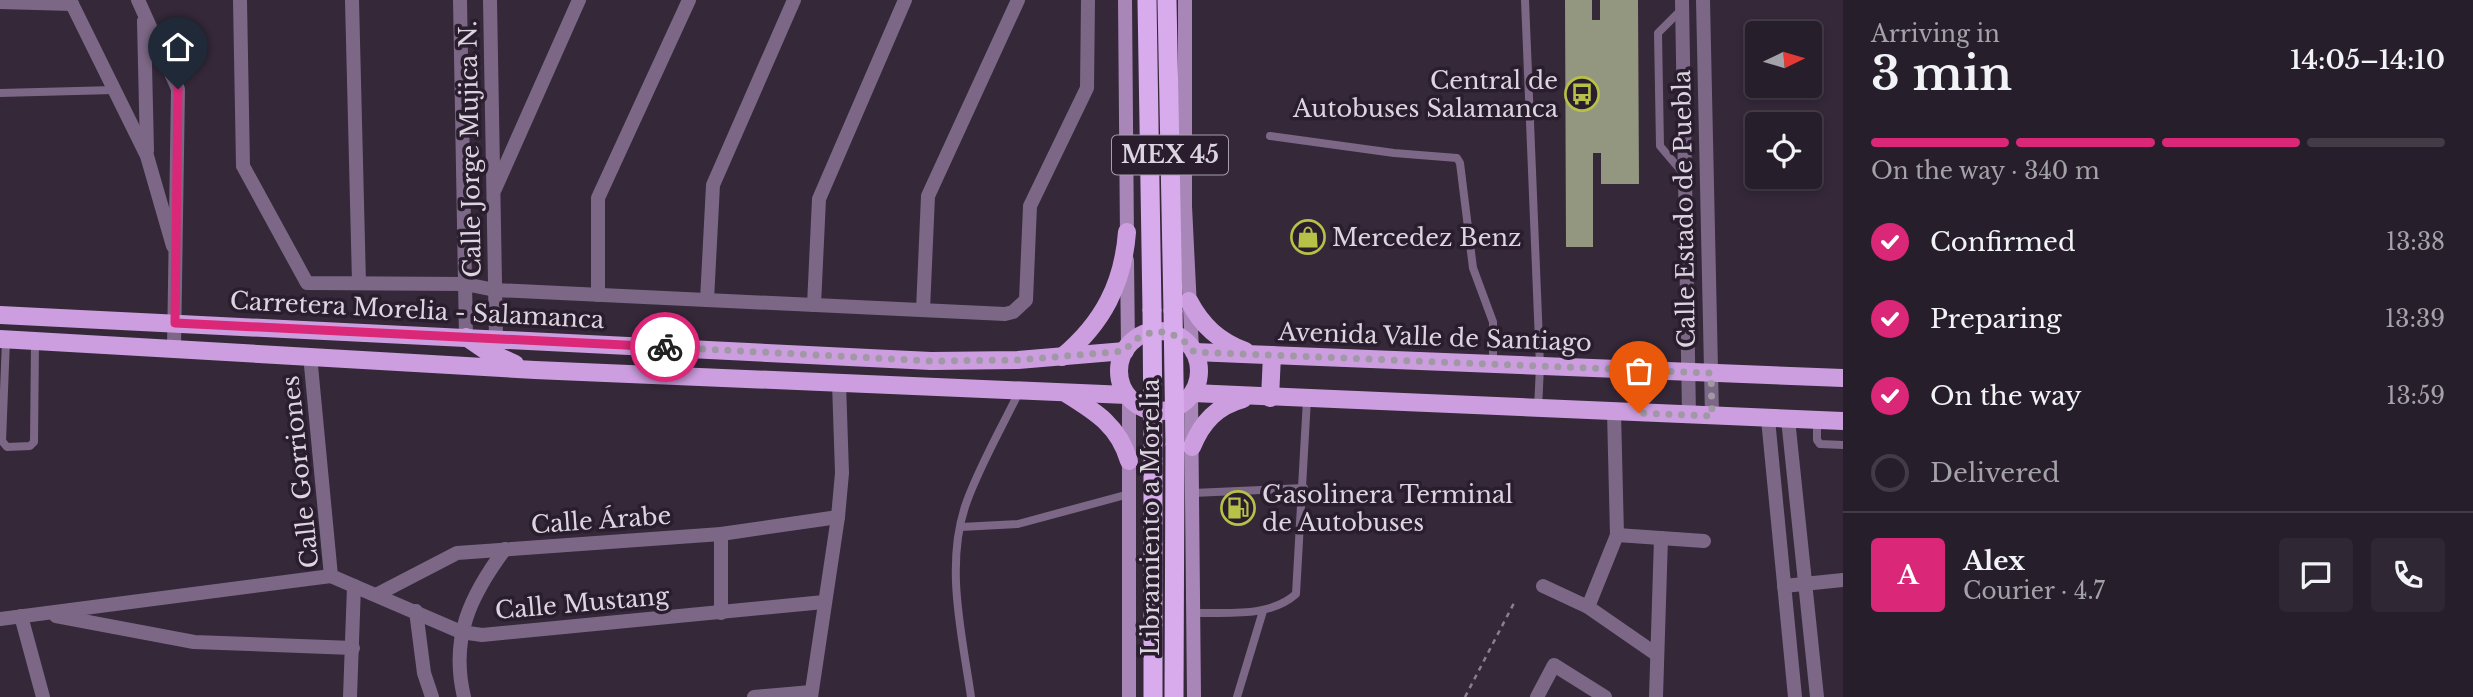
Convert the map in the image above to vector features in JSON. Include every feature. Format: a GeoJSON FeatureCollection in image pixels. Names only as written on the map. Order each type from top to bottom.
{"type":"FeatureCollection","features":[{"type":"Feature","properties":{"kind":"highway","name":"Libramiento a Morelia"},"geometry":{"type":"LineString","coordinates":[[1147,0],[1152,310],[1153,697]]}},
{"type":"Feature","properties":{"kind":"highway","name":"Libramiento a Morelia"},"geometry":{"type":"LineString","coordinates":[[1167,0],[1181,306],[1184,445],[1174,697]]}},
{"type":"Feature","properties":{"kind":"main road"},"geometry":{"type":"LineString","coordinates":[[1125,0],[1126,349],[1119,371],[1128,397],[1129,697]]}},
{"type":"Feature","properties":{"kind":"main road"},"geometry":{"type":"LineString","coordinates":[[1185,0],[1185,206],[1181,306],[1199,373],[1192,394],[1184,445],[1193,493],[1194,697]]}},
{"type":"Feature","properties":{"kind":"main road"},"geometry":{"type":"LineString","coordinates":[[1062,357],[1081,341],[1110,302],[1119,280],[1127,232]]}},
{"type":"Feature","properties":{"kind":"main road"},"geometry":{"type":"LineString","coordinates":[[1181,306],[1217,337],[1265,355],[1262,397]]}},
{"type":"Feature","properties":{"kind":"main road","name":"Carretera Morelia - Salamanca"},"geometry":{"type":"LineString","coordinates":[[0,315],[931,361],[1062,357],[1126,349]]}},
{"type":"Feature","properties":{"kind":"main road"},"geometry":{"type":"LineString","coordinates":[[1126,349],[1146,334],[1160,331],[1181,338],[1193,350]]}},
{"type":"Feature","properties":{"kind":"main road"},"geometry":{"type":"LineString","coordinates":[[466,337],[504,360],[535,370]]}},
{"type":"Feature","properties":{"kind":"main road","name":"Carretera Morelia - Salamanca"},"geometry":{"type":"LineString","coordinates":[[3,339],[535,370],[1128,397]]}},
{"type":"Feature","properties":{"kind":"main road","name":"Avenida Valle de Santiago"},"geometry":{"type":"LineString","coordinates":[[1193,350],[1843,378]]}},
{"type":"Feature","properties":{"kind":"main road"},"geometry":{"type":"LineString","coordinates":[[1064,392],[1111,425],[1119,436],[1129,461]]}},
{"type":"Feature","properties":{"kind":"main road"},"geometry":{"type":"LineString","coordinates":[[1128,397],[1142,408],[1157,412],[1173,410],[1192,394],[1843,421]]}},
{"type":"Feature","properties":{"kind":"main road"},"geometry":{"type":"LineString","coordinates":[[1184,445],[1216,411],[1228,404],[1262,397]]}},
{"type":"Feature","properties":{"kind":"street"},"geometry":{"type":"LineString","coordinates":[[240,0],[243,166],[307,283],[465,284],[495,290],[1004,314],[1021,308],[1029,292],[1030,206],[1087,88],[1088,0]]}},
{"type":"Feature","properties":{"kind":"street"},"geometry":{"type":"LineString","coordinates":[[352,0],[359,283]]}},
{"type":"Feature","properties":{"kind":"street"},"geometry":{"type":"LineString","coordinates":[[460,0],[466,337]]}},
{"type":"Feature","properties":{"kind":"street","name":"Calle Jorge Mujica N."},"geometry":{"type":"LineString","coordinates":[[490,0],[496,339]]}},
{"type":"Feature","properties":{"kind":"street"},"geometry":{"type":"LineString","coordinates":[[493,194],[579,0]]}},
{"type":"Feature","properties":{"kind":"street"},"geometry":{"type":"LineString","coordinates":[[598,295],[598,198],[690,0]]}},
{"type":"Feature","properties":{"kind":"street"},"geometry":{"type":"LineString","coordinates":[[707,300],[713,185],[794,0]]}},
{"type":"Feature","properties":{"kind":"street"},"geometry":{"type":"LineString","coordinates":[[814,305],[819,199],[905,0]]}},
{"type":"Feature","properties":{"kind":"street"},"geometry":{"type":"LineString","coordinates":[[923,310],[929,196],[1018,0]]}},
{"type":"Feature","properties":{"kind":"street","name":"Calle Estado de Puebla"},"geometry":{"type":"LineString","coordinates":[[1703,0],[1712,416]]}},
{"type":"Feature","properties":{"kind":"street"},"geometry":{"type":"LineString","coordinates":[[0,2],[71,2],[147,156],[177,264]]}},
{"type":"Feature","properties":{"kind":"street"},"geometry":{"type":"LineString","coordinates":[[142,4],[147,156]]}},
{"type":"Feature","properties":{"kind":"street"},"geometry":{"type":"LineString","coordinates":[[142,4],[178,89],[174,349]]}},
{"type":"Feature","properties":{"kind":"street","name":"Calle Estado de Puebla"},"geometry":{"type":"LineString","coordinates":[[1682,5],[1689,415]]}},
{"type":"Feature","properties":{"kind":"street","name":"Calle Gorriones"},"geometry":{"type":"LineString","coordinates":[[310,355],[331,576],[354,586],[350,697]]}},
{"type":"Feature","properties":{"kind":"street"},"geometry":{"type":"LineString","coordinates":[[754,697],[811,695],[842,473],[839,383]]}},
{"type":"Feature","properties":{"kind":"street"},"geometry":{"type":"LineString","coordinates":[[1588,607],[1617,535],[1614,412]]}},
{"type":"Feature","properties":{"kind":"street"},"geometry":{"type":"LineString","coordinates":[[1768,419],[1795,697]]}},
{"type":"Feature","properties":{"kind":"street"},"geometry":{"type":"LineString","coordinates":[[1788,419],[1816,697]]}},
{"type":"Feature","properties":{"kind":"street","name":"Calle Árabe"},"geometry":{"type":"LineString","coordinates":[[376,595],[457,553],[721,534],[838,516]]}},
{"type":"Feature","properties":{"kind":"street"},"geometry":{"type":"LineString","coordinates":[[721,534],[721,613]]}},
{"type":"Feature","properties":{"kind":"street"},"geometry":{"type":"LineString","coordinates":[[1617,535],[1704,541]]}},
{"type":"Feature","properties":{"kind":"street"},"geometry":{"type":"LineString","coordinates":[[1656,697],[1661,538]]}},
{"type":"Feature","properties":{"kind":"street"},"geometry":{"type":"LineString","coordinates":[[464,697],[459,676],[461,632],[477,587],[505,550]]}},
{"type":"Feature","properties":{"kind":"street"},"geometry":{"type":"LineString","coordinates":[[0,619],[331,576]]}},
{"type":"Feature","properties":{"kind":"street"},"geometry":{"type":"LineString","coordinates":[[1784,586],[1843,580]]}},
{"type":"Feature","properties":{"kind":"street","name":"Calle Mustang"},"geometry":{"type":"LineString","coordinates":[[354,586],[461,632],[482,635],[824,602]]}},
{"type":"Feature","properties":{"kind":"street"},"geometry":{"type":"LineString","coordinates":[[1543,586],[1588,607],[1656,654]]}},
{"type":"Feature","properties":{"kind":"street"},"geometry":{"type":"LineString","coordinates":[[416,611],[424,673],[432,697]]}},
{"type":"Feature","properties":{"kind":"street"},"geometry":{"type":"LineString","coordinates":[[42,614],[194,642],[353,648]]}},
{"type":"Feature","properties":{"kind":"street"},"geometry":{"type":"LineString","coordinates":[[21,616],[43,697]]}},
{"type":"Feature","properties":{"kind":"street"},"geometry":{"type":"LineString","coordinates":[[1537,697],[1554,665],[1605,697]]}},
{"type":"Feature","properties":{"kind":"lane"},"geometry":{"type":"LineString","coordinates":[[1525,0],[1540,366],[1538,409]]}},
{"type":"Feature","properties":{"kind":"lane"},"geometry":{"type":"LineString","coordinates":[[1682,5],[1658,33],[1660,146],[1685,176]]}},
{"type":"Feature","properties":{"kind":"lane"},"geometry":{"type":"LineString","coordinates":[[0,93],[114,90]]}},
{"type":"Feature","properties":{"kind":"lane"},"geometry":{"type":"LineString","coordinates":[[1270,136],[1358,149],[1457,158],[1460,163],[1473,268],[1493,322],[1493,364]]}},
{"type":"Feature","properties":{"kind":"lane"},"geometry":{"type":"LineString","coordinates":[[3,339],[2,441],[7,447],[30,446],[34,442],[36,341]]}},
{"type":"Feature","properties":{"kind":"lane"},"geometry":{"type":"LineString","coordinates":[[971,697],[956,597],[961,527],[966,503],[1020,390]]}},
{"type":"Feature","properties":{"kind":"lane"},"geometry":{"type":"LineString","coordinates":[[1193,613],[1263,611],[1284,605],[1296,594],[1307,399]]}},
{"type":"Feature","properties":{"kind":"lane"},"geometry":{"type":"LineString","coordinates":[[1817,420],[1817,440],[1821,444],[1843,446]]}},
{"type":"Feature","properties":{"kind":"lane"},"geometry":{"type":"LineString","coordinates":[[1193,493],[1304,488]]}},
{"type":"Feature","properties":{"kind":"lane"},"geometry":{"type":"LineString","coordinates":[[961,527],[1018,524],[1129,494]]}},
{"type":"Feature","properties":{"kind":"lane"},"geometry":{"type":"LineString","coordinates":[[1237,697],[1263,611]]}},
{"type":"Feature","properties":{"kind":"path"},"geometry":{"type":"LineString","coordinates":[[1465,697],[1514,603]]}},
{"type":"Feature","properties":{"kind":"building"},"geometry":{"type":"Polygon","coordinates":[[[1565,0],[1592,0],[1592,20],[1600,20],[1600,0],[1638,0],[1639,184],[1601,184],[1601,153],[1593,153],[1593,247],[1566,247],[1565,0]]]}},
{"type":"Feature","properties":{"kind":"way so far"},"geometry":{"type":"LineString","coordinates":[[665,347],[931,361],[1018,360],[1125,351],[1139,337],[1160,331],[1181,338],[1194,352],[1711,373],[1712,416],[1639,413]]}},
{"type":"Feature","properties":{"kind":"place","name":"Central de Autobuses Salamanca"},"geometry":{"type":"Point","coordinates":[1582,94]}},
{"type":"Feature","properties":{"kind":"place","name":"Mercedez Benz"},"geometry":{"type":"Point","coordinates":[1308,237]}},
{"type":"Feature","properties":{"kind":"place","name":"Gasolinera Terminal de Autobuses"},"geometry":{"type":"Point","coordinates":[1238,508]}},
{"type":"Feature","properties":{"kind":"route"},"geometry":{"type":"LineString","coordinates":[[178,89],[175,323],[665,347]]}}]}
